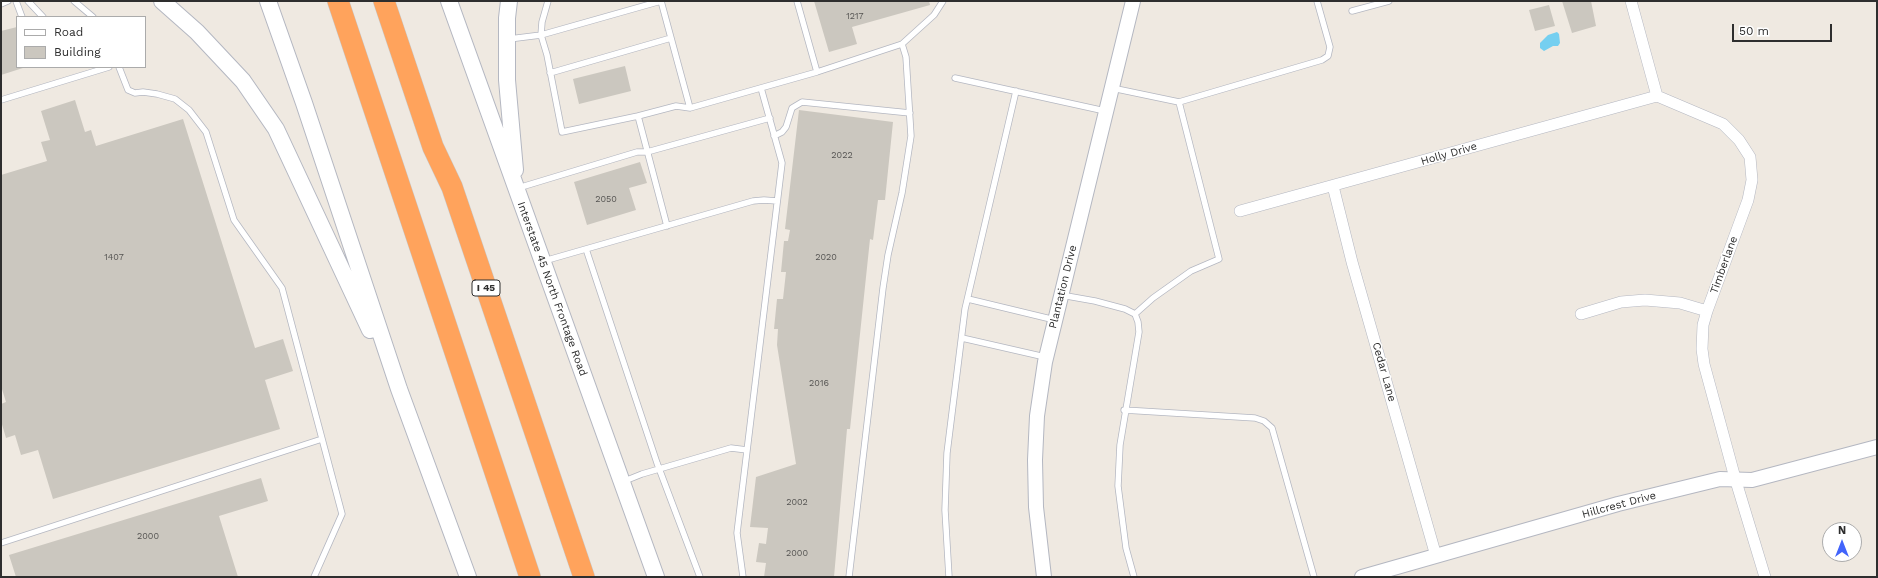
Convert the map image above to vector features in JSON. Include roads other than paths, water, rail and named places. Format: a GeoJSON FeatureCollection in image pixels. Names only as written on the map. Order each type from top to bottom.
{"type":"FeatureCollection","features":[{"type":"Feature","properties":{"kind":"highway"},"geometry":{"type":"LineString","coordinates":[[338,1],[530,577]]}},
{"type":"Feature","properties":{"kind":"highway","name":"I 45"},"geometry":{"type":"LineString","coordinates":[[384,1],[433,147],[452,187],[584,577]]}},
{"type":"Feature","properties":{"kind":"main road"},"geometry":{"type":"LineString","coordinates":[[162,1],[197,32],[243,81],[276,129],[399,389]]}},
{"type":"Feature","properties":{"kind":"main road"},"geometry":{"type":"LineString","coordinates":[[268,1],[304,103],[399,389],[468,577]]}},
{"type":"Feature","properties":{"kind":"main road","name":"Interstate 45 North Frontage Road"},"geometry":{"type":"LineString","coordinates":[[449,1],[656,577]]}},
{"type":"Feature","properties":{"kind":"main road"},"geometry":{"type":"LineString","coordinates":[[509,1],[507,80],[516,182],[515,187]]}},
{"type":"Feature","properties":{"kind":"street","name":"Plantation Drive"},"geometry":{"type":"LineString","coordinates":[[1044,577],[1036,507],[1035,460],[1037,416],[1046,357],[1133,1]]}},
{"type":"Feature","properties":{"kind":"street"},"geometry":{"type":"LineString","coordinates":[[1631,1],[1657,96]]}},
{"type":"Feature","properties":{"kind":"street","name":"Holly Drive"},"geometry":{"type":"LineString","coordinates":[[1240,211],[1657,96]]}},
{"type":"Feature","properties":{"kind":"street","name":"Timberlane"},"geometry":{"type":"LineString","coordinates":[[1657,96],[1723,124],[1739,140],[1750,157],[1752,180],[1748,200],[1707,311],[1703,325],[1702,348],[1704,364],[1735,478],[1766,577]]}},
{"type":"Feature","properties":{"kind":"street","name":"Cedar Lane"},"geometry":{"type":"LineString","coordinates":[[1333,186],[1354,270],[1436,556]]}},
{"type":"Feature","properties":{"kind":"street"},"geometry":{"type":"LineString","coordinates":[[1581,314],[1621,302],[1645,300],[1680,303],[1707,311]]}},
{"type":"Feature","properties":{"kind":"street","name":"Hillcrest Drive"},"geometry":{"type":"LineString","coordinates":[[1362,577],[1618,504],[1720,479],[1735,478],[1752,480],[1877,447]]}},
{"type":"Feature","properties":{"kind":"lane"},"geometry":{"type":"LineString","coordinates":[[1,4],[8,1]]}},
{"type":"Feature","properties":{"kind":"lane"},"geometry":{"type":"LineString","coordinates":[[16,1],[22,16]]}},
{"type":"Feature","properties":{"kind":"lane"},"geometry":{"type":"LineString","coordinates":[[28,1],[42,16]]}},
{"type":"Feature","properties":{"kind":"lane"},"geometry":{"type":"LineString","coordinates":[[74,1],[92,16]]}},
{"type":"Feature","properties":{"kind":"lane"},"geometry":{"type":"LineString","coordinates":[[548,1],[542,22],[542,35],[562,132],[638,116],[676,106],[690,108],[817,72],[902,44],[934,15],[943,1]]}},
{"type":"Feature","properties":{"kind":"lane"},"geometry":{"type":"LineString","coordinates":[[507,40],[542,35],[661,1],[690,108]]}},
{"type":"Feature","properties":{"kind":"lane"},"geometry":{"type":"LineString","coordinates":[[797,1],[817,72]]}},
{"type":"Feature","properties":{"kind":"lane"},"geometry":{"type":"LineString","coordinates":[[1111,88],[1179,102],[1322,60],[1328,56],[1330,47],[1317,1]]}},
{"type":"Feature","properties":{"kind":"lane"},"geometry":{"type":"LineString","coordinates":[[1352,11],[1389,1]]}},
{"type":"Feature","properties":{"kind":"lane"},"geometry":{"type":"LineString","coordinates":[[550,73],[671,38]]}},
{"type":"Feature","properties":{"kind":"lane"},"geometry":{"type":"LineString","coordinates":[[849,577],[883,288],[888,254],[902,193],[910,136],[906,57],[902,44]]}},
{"type":"Feature","properties":{"kind":"lane"},"geometry":{"type":"LineString","coordinates":[[1,100],[106,68]]}},
{"type":"Feature","properties":{"kind":"lane"},"geometry":{"type":"LineString","coordinates":[[119,68],[128,90],[135,93],[143,92],[157,94],[175,99],[189,110],[206,132],[234,220],[282,288],[342,514],[314,577]]}},
{"type":"Feature","properties":{"kind":"lane"},"geometry":{"type":"LineString","coordinates":[[955,78],[1106,111]]}},
{"type":"Feature","properties":{"kind":"lane"},"geometry":{"type":"LineString","coordinates":[[743,577],[737,534],[782,163],[762,88]]}},
{"type":"Feature","properties":{"kind":"lane"},"geometry":{"type":"LineString","coordinates":[[949,577],[945,510],[947,453],[962,338],[968,298],[1016,91]]}},
{"type":"Feature","properties":{"kind":"lane"},"geometry":{"type":"LineString","coordinates":[[774,136],[786,127],[792,108],[802,102],[910,113]]}},
{"type":"Feature","properties":{"kind":"lane"},"geometry":{"type":"LineString","coordinates":[[1135,314],[1153,298],[1191,271],[1219,259],[1179,102]]}},
{"type":"Feature","properties":{"kind":"lane"},"geometry":{"type":"LineString","coordinates":[[638,116],[667,226]]}},
{"type":"Feature","properties":{"kind":"lane"},"geometry":{"type":"LineString","coordinates":[[515,187],[636,152],[647,152],[770,118]]}},
{"type":"Feature","properties":{"kind":"lane"},"geometry":{"type":"LineString","coordinates":[[542,261],[753,201],[777,201]]}},
{"type":"Feature","properties":{"kind":"lane"},"geometry":{"type":"LineString","coordinates":[[586,249],[659,469],[700,577]]}},
{"type":"Feature","properties":{"kind":"lane"},"geometry":{"type":"LineString","coordinates":[[1061,295],[1095,301],[1125,309],[1135,314],[1138,322],[1139,332],[1124,410],[1120,445],[1118,486],[1126,548],[1134,577]]}},
{"type":"Feature","properties":{"kind":"lane"},"geometry":{"type":"LineString","coordinates":[[968,298],[1055,320]]}},
{"type":"Feature","properties":{"kind":"lane"},"geometry":{"type":"LineString","coordinates":[[962,338],[1046,357]]}},
{"type":"Feature","properties":{"kind":"lane"},"geometry":{"type":"LineString","coordinates":[[1124,410],[1255,418],[1264,421],[1272,428],[1314,577]]}},
{"type":"Feature","properties":{"kind":"lane"},"geometry":{"type":"LineString","coordinates":[[1,543],[322,439]]}},
{"type":"Feature","properties":{"kind":"lane"},"geometry":{"type":"LineString","coordinates":[[622,482],[659,469],[731,448],[747,450]]}},
{"type":"Feature","properties":{"kind":"water"},"geometry":{"type":"Polygon","coordinates":[[[1557,32],[1559,34],[1560,43],[1558,46],[1553,46],[1544,51],[1540,48],[1540,43],[1548,35],[1557,32]]]}}]}
